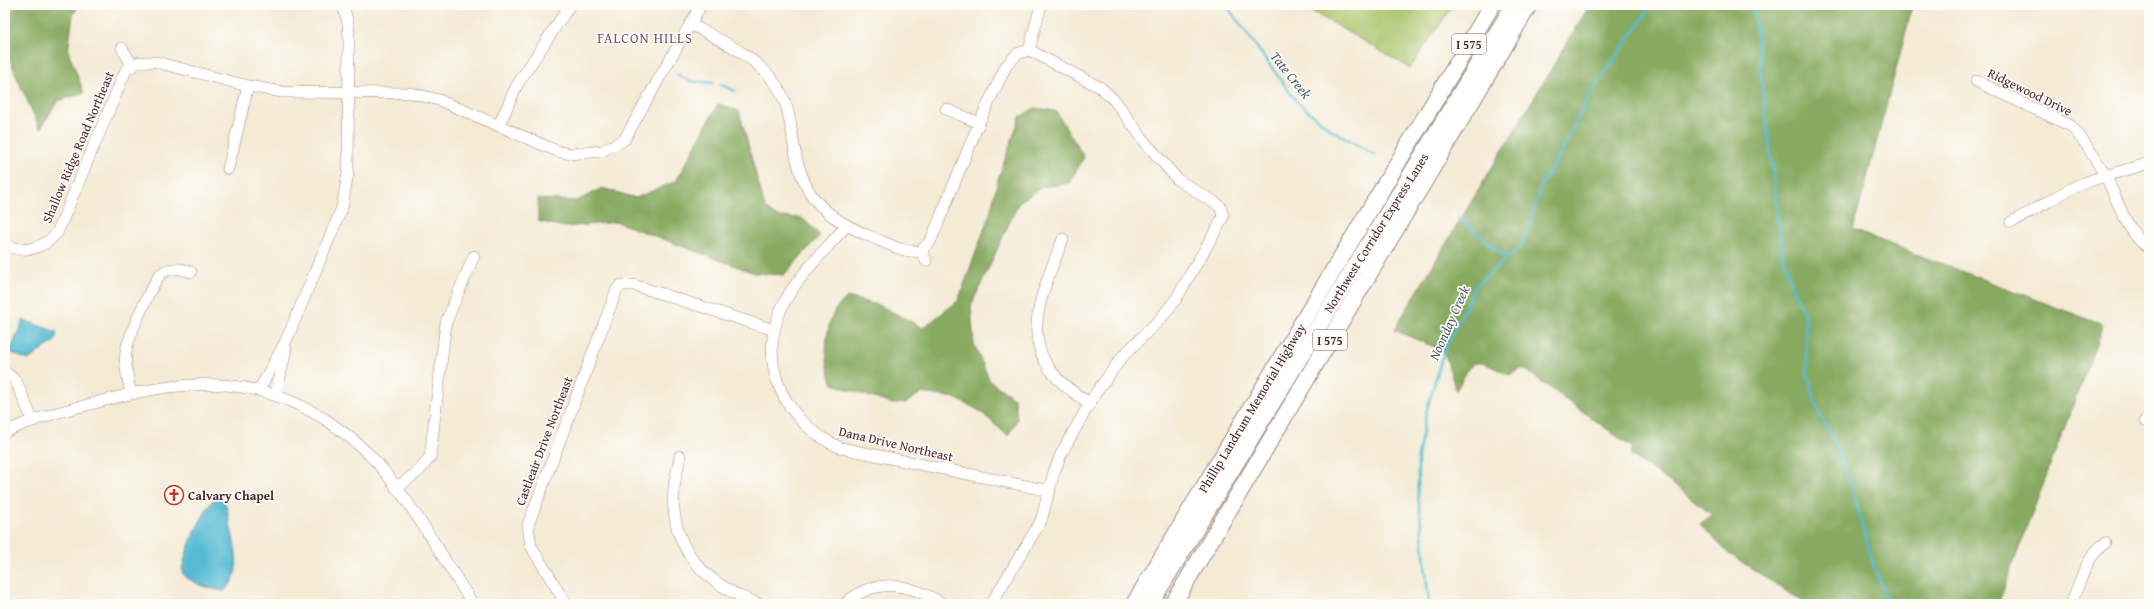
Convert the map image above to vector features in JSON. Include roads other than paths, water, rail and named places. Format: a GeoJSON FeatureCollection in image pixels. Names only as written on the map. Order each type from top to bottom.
{"type":"FeatureCollection","features":[{"type":"Feature","properties":{"kind":"highway","name":"Phillip Landrum Memorial Highway"},"geometry":{"type":"LineString","coordinates":[[1134,604],[1492,5]]}},
{"type":"Feature","properties":{"kind":"highway","name":"Northwest Corridor Express Lanes"},"geometry":{"type":"LineString","coordinates":[[1150,604],[1514,5]]}},
{"type":"Feature","properties":{"kind":"highway","name":"I 575"},"geometry":{"type":"LineString","coordinates":[[1173,604],[1529,5]]}},
{"type":"Feature","properties":{"kind":"street"},"geometry":{"type":"LineString","coordinates":[[259,390],[286,341],[343,204],[348,173],[349,93],[348,23],[343,5]]}},
{"type":"Feature","properties":{"kind":"street"},"geometry":{"type":"LineString","coordinates":[[499,125],[517,85],[570,5]]}},
{"type":"Feature","properties":{"kind":"street","name":"Shallow Ridge Road Northeast"},"geometry":{"type":"LineString","coordinates":[[5,245],[21,250],[36,249],[49,241],[57,233],[126,70],[139,62],[168,64],[248,86],[282,92],[410,93],[426,96],[499,125],[557,151],[570,154],[587,154],[612,148],[624,140],[630,132],[701,5]]}},
{"type":"Feature","properties":{"kind":"street"},"geometry":{"type":"LineString","coordinates":[[1029,50],[1041,5]]}},
{"type":"Feature","properties":{"kind":"street"},"geometry":{"type":"LineString","coordinates":[[690,24],[744,54],[761,67],[775,83],[788,113],[798,164],[808,190],[825,212],[846,226],[906,251],[923,256],[979,123],[1010,61],[1017,54],[1029,50],[1101,88],[1115,101],[1166,168],[1178,180],[1228,211],[1176,299],[1162,318],[1123,356],[1090,403],[1062,452],[1054,472],[1046,508],[1035,533],[992,604]]}},
{"type":"Feature","properties":{"kind":"street","name":"Shallow Ridge Road Northeast"},"geometry":{"type":"LineString","coordinates":[[122,48],[132,65]]}},
{"type":"Feature","properties":{"kind":"street","name":"Ridgewood Drive"},"geometry":{"type":"LineString","coordinates":[[1976,81],[2071,126],[2083,139],[2106,177],[2131,228],[2143,244],[2149,248]]}},
{"type":"Feature","properties":{"kind":"street"},"geometry":{"type":"LineString","coordinates":[[228,169],[248,86]]}},
{"type":"Feature","properties":{"kind":"street"},"geometry":{"type":"LineString","coordinates":[[946,109],[979,123]]}},
{"type":"Feature","properties":{"kind":"street"},"geometry":{"type":"LineString","coordinates":[[2010,222],[2033,212],[2078,186],[2149,163]]}},
{"type":"Feature","properties":{"kind":"street","name":"Dana Drive Northeast"},"geometry":{"type":"LineString","coordinates":[[846,226],[790,291],[781,308],[774,330],[773,366],[782,393],[793,413],[803,425],[826,441],[841,448],[873,456],[1050,491]]}},
{"type":"Feature","properties":{"kind":"street"},"geometry":{"type":"LineString","coordinates":[[1063,240],[1040,296],[1037,311],[1037,338],[1039,350],[1049,368],[1069,389],[1090,403]]}},
{"type":"Feature","properties":{"kind":"street"},"geometry":{"type":"LineString","coordinates":[[396,488],[419,471],[430,457],[446,322],[474,256]]}},
{"type":"Feature","properties":{"kind":"street"},"geometry":{"type":"LineString","coordinates":[[131,394],[128,379],[126,350],[153,285],[162,272],[171,269],[181,269],[191,272]]}},
{"type":"Feature","properties":{"kind":"street","name":"Castleair Drive Northeast"},"geometry":{"type":"LineString","coordinates":[[566,604],[530,546],[528,525],[614,296],[621,282],[774,330]]}},
{"type":"Feature","properties":{"kind":"street"},"geometry":{"type":"LineString","coordinates":[[276,395],[286,350],[286,341]]}},
{"type":"Feature","properties":{"kind":"street"},"geometry":{"type":"LineString","coordinates":[[5,372],[16,381],[33,421]]}},
{"type":"Feature","properties":{"kind":"street"},"geometry":{"type":"LineString","coordinates":[[5,432],[33,421],[162,386],[199,383],[219,384],[259,390],[276,395],[311,410],[341,431],[371,456],[396,488],[473,604]]}},
{"type":"Feature","properties":{"kind":"street"},"geometry":{"type":"LineString","coordinates":[[680,456],[674,489],[674,503],[679,531],[690,556],[712,580],[727,591],[759,604]]}},
{"type":"Feature","properties":{"kind":"street"},"geometry":{"type":"LineString","coordinates":[[2071,604],[2090,558],[2097,548],[2105,543]]}},
{"type":"Feature","properties":{"kind":"street"},"geometry":{"type":"LineString","coordinates":[[845,604],[863,590],[882,586],[917,591],[943,604]]}},
{"type":"Feature","properties":{"kind":"water"},"geometry":{"type":"Polygon","coordinates":[[[23,320],[57,332],[55,341],[28,360],[10,352],[23,320]]]}},
{"type":"Feature","properties":{"kind":"water"},"geometry":{"type":"Polygon","coordinates":[[[218,494],[223,499],[226,506],[236,558],[234,576],[224,591],[194,582],[182,572],[186,553],[195,531],[206,510],[218,494]]]}},
{"type":"Feature","properties":{"kind":"waterway","name":"Tate Creek"},"geometry":{"type":"LineString","coordinates":[[1226,5],[1297,102],[1330,129],[1375,155]]}},
{"type":"Feature","properties":{"kind":"waterway","name":"Noonday Creek"},"geometry":{"type":"LineString","coordinates":[[1429,604],[1418,494],[1418,457],[1427,409],[1444,351],[1476,285],[1520,247],[1526,236],[1542,184],[1562,151],[1589,96],[1652,5]]}},
{"type":"Feature","properties":{"kind":"waterway"},"geometry":{"type":"LineString","coordinates":[[1753,5],[1782,253],[1792,285],[1805,317],[1807,372],[1814,399],[1821,417],[1838,449],[1849,478],[1874,567],[1889,604]]}},
{"type":"Feature","properties":{"kind":"waterway"},"geometry":{"type":"LineString","coordinates":[[677,74],[689,81],[713,83]]}},
{"type":"Feature","properties":{"kind":"waterway"},"geometry":{"type":"LineString","coordinates":[[720,84],[735,91]]}},
{"type":"Feature","properties":{"kind":"waterway","name":"Tate Creek"},"geometry":{"type":"LineString","coordinates":[[1459,218],[1507,258]]}},
{"type":"Feature","properties":{"kind":"place","name":"Calvary Chapel"},"geometry":{"type":"Point","coordinates":[174,495]}},
{"type":"Feature","properties":{"kind":"district","name":"FALCON HILLS"},"geometry":{"type":"Point","coordinates":[645,38]}}]}
